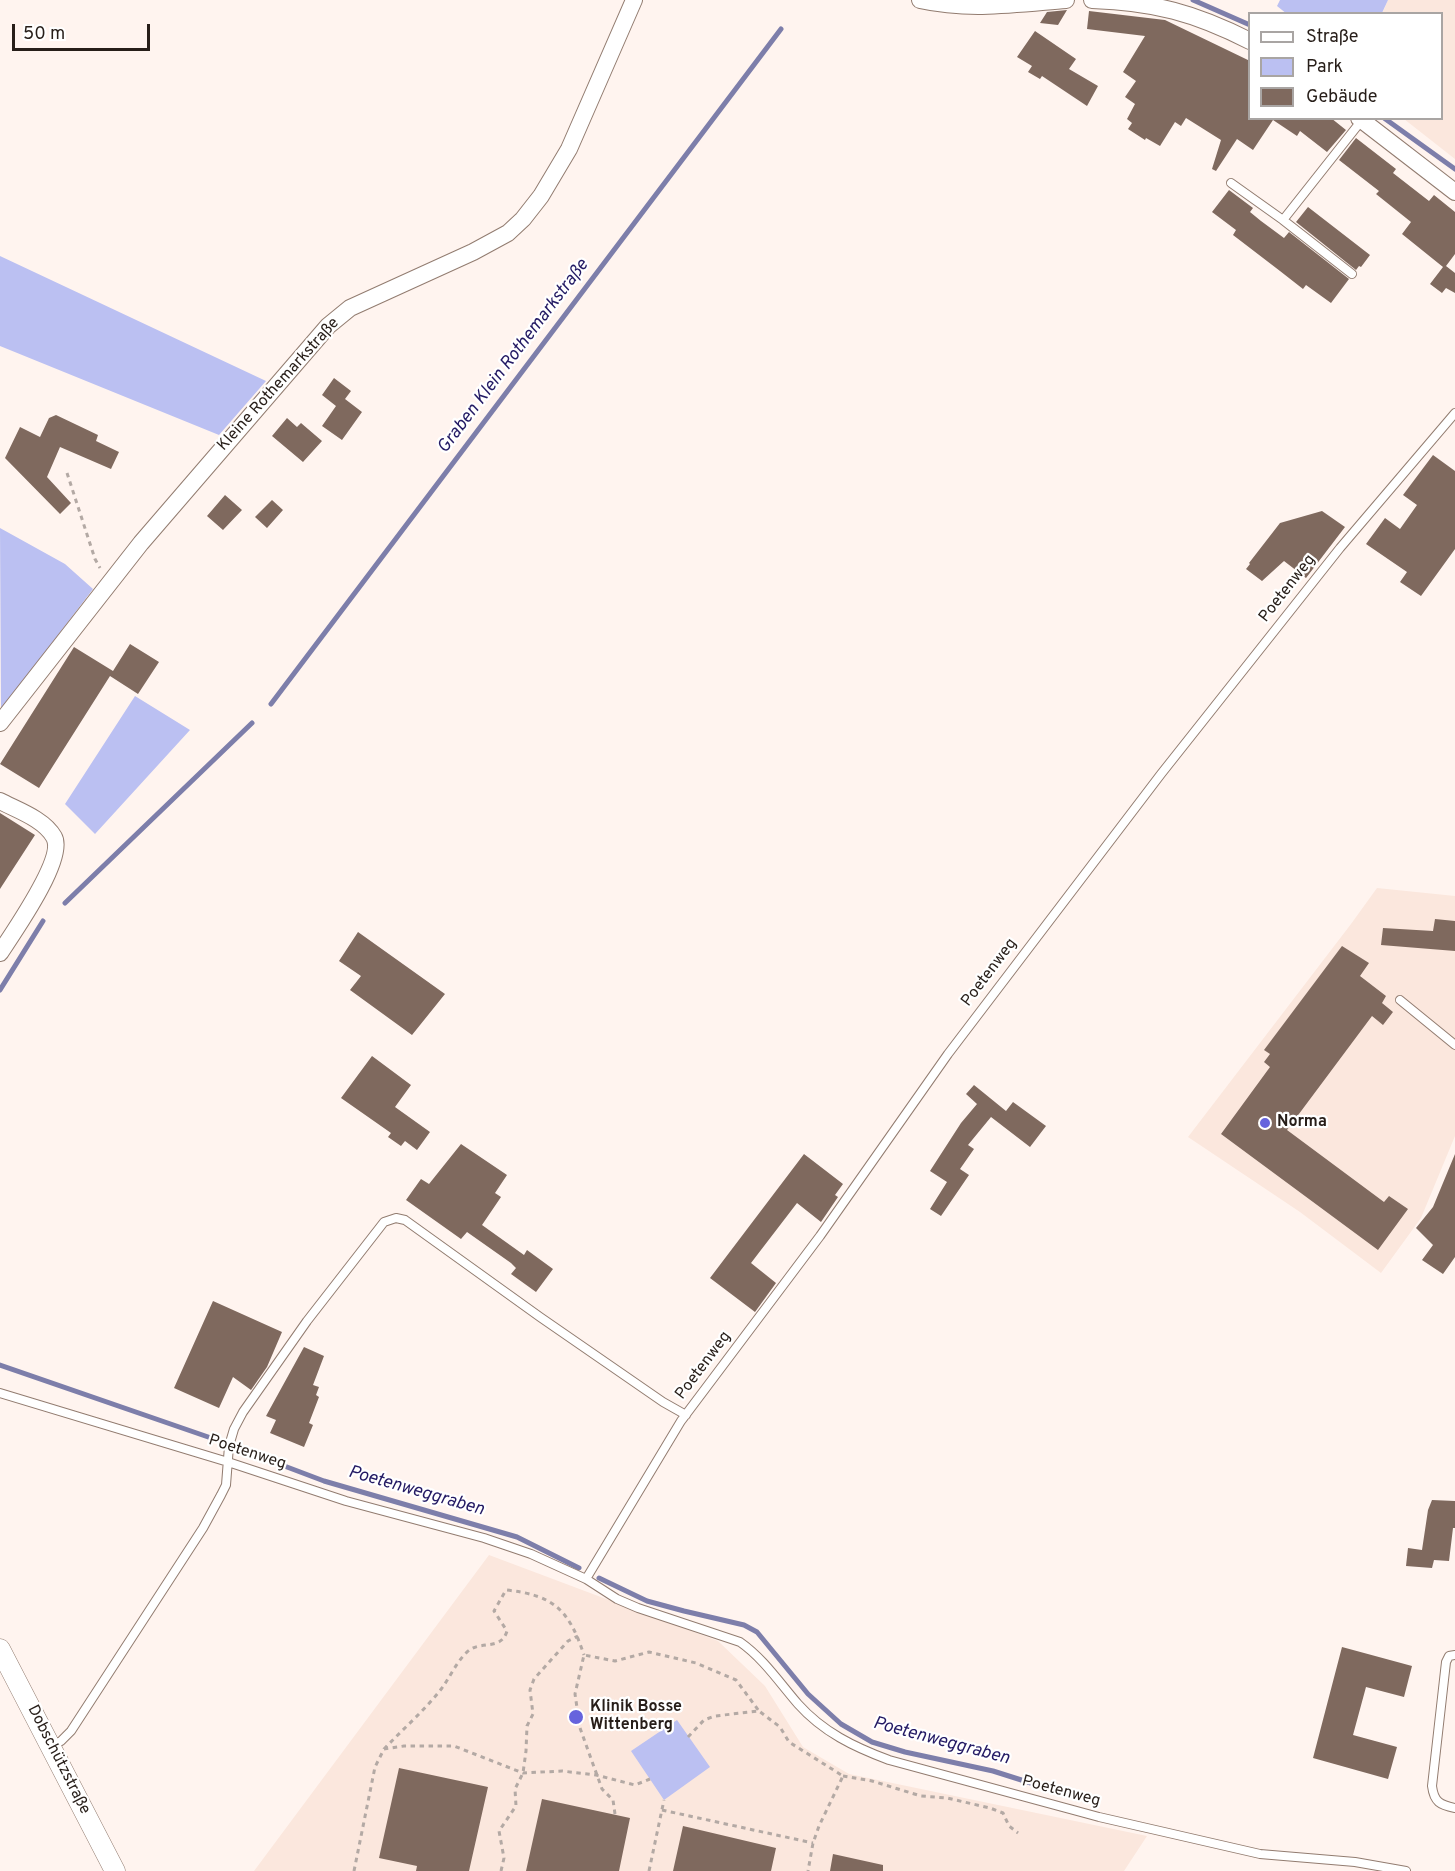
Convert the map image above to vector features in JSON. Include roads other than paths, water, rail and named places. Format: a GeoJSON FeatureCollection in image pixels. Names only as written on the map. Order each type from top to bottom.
{"type":"FeatureCollection","features":[{"type":"Feature","properties":{"kind":"street","name":"Kleine Rothemarkstraße"},"geometry":{"type":"LineString","coordinates":[[0,723],[108,583],[289,371],[339,316],[483,247],[508,233],[523,219],[541,196],[568,149],[634,0]]}},
{"type":"Feature","properties":{"kind":"street"},"geometry":{"type":"LineString","coordinates":[[920,0],[939,4],[984,7],[1066,0]]}},
{"type":"Feature","properties":{"kind":"street"},"geometry":{"type":"LineString","coordinates":[[1092,0],[1151,5],[1182,12],[1248,40]]}},
{"type":"Feature","properties":{"kind":"street"},"geometry":{"type":"LineString","coordinates":[[1362,120],[1455,192]]}},
{"type":"Feature","properties":{"kind":"street"},"geometry":{"type":"LineString","coordinates":[[0,801],[47,828],[56,839],[56,850],[36,896],[0,953]]}},
{"type":"Feature","properties":{"kind":"street","name":"Dobschützstraße"},"geometry":{"type":"LineString","coordinates":[[0,1649],[115,1871]]}},
{"type":"Feature","properties":{"kind":"lane"},"geometry":{"type":"LineString","coordinates":[[1283,220],[1360,120]]}},
{"type":"Feature","properties":{"kind":"lane"},"geometry":{"type":"LineString","coordinates":[[1231,183],[1352,274]]}},
{"type":"Feature","properties":{"kind":"lane","name":"Poetenweg"},"geometry":{"type":"LineString","coordinates":[[586,1579],[644,1479],[686,1415],[820,1236],[948,1054],[1118,829],[1340,548],[1455,413]]}},
{"type":"Feature","properties":{"kind":"lane"},"geometry":{"type":"LineString","coordinates":[[1400,1000],[1455,1045]]}},
{"type":"Feature","properties":{"kind":"lane"},"geometry":{"type":"LineString","coordinates":[[50,1746],[61,1741],[70,1731],[203,1528],[226,1485],[229,1446],[234,1429],[276,1364],[384,1222],[396,1218],[405,1221],[663,1402],[686,1415]]}},
{"type":"Feature","properties":{"kind":"lane","name":"Poetenweg"},"geometry":{"type":"LineString","coordinates":[[0,1393],[228,1462],[346,1501],[484,1538],[531,1554],[586,1579],[617,1599],[638,1608],[740,1642],[754,1652],[799,1705],[824,1728],[855,1747],[889,1760],[1099,1817],[1260,1854],[1355,1862],[1406,1871]]}},
{"type":"Feature","properties":{"kind":"lane"},"geometry":{"type":"LineString","coordinates":[[1455,1655],[1449,1656],[1446,1662],[1432,1786],[1434,1799],[1441,1806],[1455,1808]]}},
{"type":"Feature","properties":{"kind":"waterway"},"geometry":{"type":"LineString","coordinates":[[1193,0],[1248,24]]}},
{"type":"Feature","properties":{"kind":"waterway","name":"Graben Klein Rothemarkstraße"},"geometry":{"type":"LineString","coordinates":[[271,704],[781,29]]}},
{"type":"Feature","properties":{"kind":"waterway"},"geometry":{"type":"LineString","coordinates":[[1387,120],[1455,169]]}},
{"type":"Feature","properties":{"kind":"waterway"},"geometry":{"type":"LineString","coordinates":[[65,903],[252,723]]}},
{"type":"Feature","properties":{"kind":"waterway","name":"Graben Klein Rothemarkstraße"},"geometry":{"type":"LineString","coordinates":[[0,990],[43,921]]}},
{"type":"Feature","properties":{"kind":"waterway","name":"Poetenweggraben"},"geometry":{"type":"LineString","coordinates":[[0,1365],[214,1439]]}},
{"type":"Feature","properties":{"kind":"waterway","name":"Poetenweggraben"},"geometry":{"type":"LineString","coordinates":[[242,1450],[324,1481],[517,1537],[579,1568]]}},
{"type":"Feature","properties":{"kind":"waterway","name":"Poetenweggraben"},"geometry":{"type":"LineString","coordinates":[[599,1578],[647,1601],[744,1625],[757,1632],[808,1694],[841,1724],[872,1742],[905,1752],[993,1771],[1075,1797]]}},
{"type":"Feature","properties":{"kind":"place","name":"Norma"},"geometry":{"type":"Point","coordinates":[1265,1123]}},
{"type":"Feature","properties":{"kind":"place","name":"Klinik Bosse Wittenberg"},"geometry":{"type":"Point","coordinates":[576,1717]}}]}
